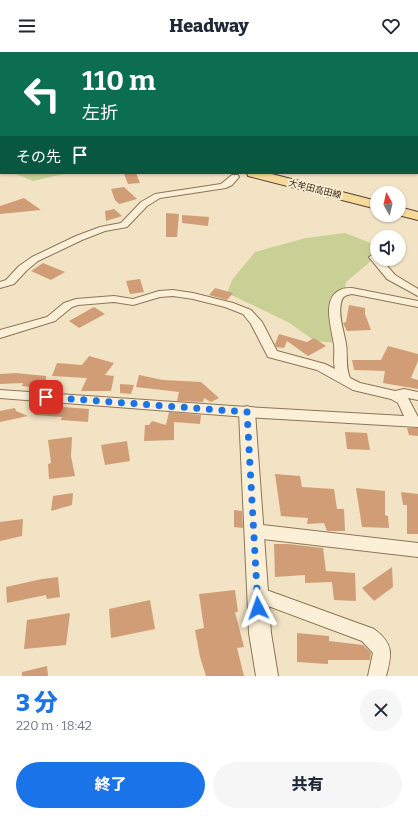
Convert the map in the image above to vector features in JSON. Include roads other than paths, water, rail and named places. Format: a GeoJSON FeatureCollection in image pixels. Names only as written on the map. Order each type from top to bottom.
{"type":"FeatureCollection","features":[{"type":"Feature","properties":{"kind":"main road","name":"大牟田高田線"},"geometry":{"type":"LineString","coordinates":[[257,174],[370,203]]}},
{"type":"Feature","properties":{"kind":"main road"},"geometry":{"type":"LineString","coordinates":[[406,213],[418,216]]}},
{"type":"Feature","properties":{"kind":"street"},"geometry":{"type":"LineString","coordinates":[[0,285],[10,282],[23,268],[47,253],[103,229],[124,225],[144,204],[158,196],[222,186],[230,182],[235,177]]}},
{"type":"Feature","properties":{"kind":"street"},"geometry":{"type":"LineString","coordinates":[[381,266],[390,277],[418,293]]}},
{"type":"Feature","properties":{"kind":"street"},"geometry":{"type":"LineString","coordinates":[[345,380],[340,367],[340,344],[334,317],[336,300],[340,294],[347,291],[352,291],[418,304]]}},
{"type":"Feature","properties":{"kind":"street"},"geometry":{"type":"LineString","coordinates":[[0,334],[51,319],[68,305],[76,302],[114,298],[133,302],[159,294],[173,293],[193,296],[229,305],[247,312],[256,322],[272,354],[321,367],[357,387],[395,395],[403,400],[415,422]]}},
{"type":"Feature","properties":{"kind":"street"},"geometry":{"type":"LineString","coordinates":[[395,395],[404,392],[418,396]]}},
{"type":"Feature","properties":{"kind":"street"},"geometry":{"type":"LineString","coordinates":[[0,394],[247,412],[415,422]]}},
{"type":"Feature","properties":{"kind":"street"},"geometry":{"type":"LineString","coordinates":[[247,412],[260,633],[267,676]]}},
{"type":"Feature","properties":{"kind":"street"},"geometry":{"type":"LineString","coordinates":[[254,531],[418,550]]}},
{"type":"Feature","properties":{"kind":"street"},"geometry":{"type":"LineString","coordinates":[[258,595],[368,635],[380,644],[383,654],[377,676]]}}]}
